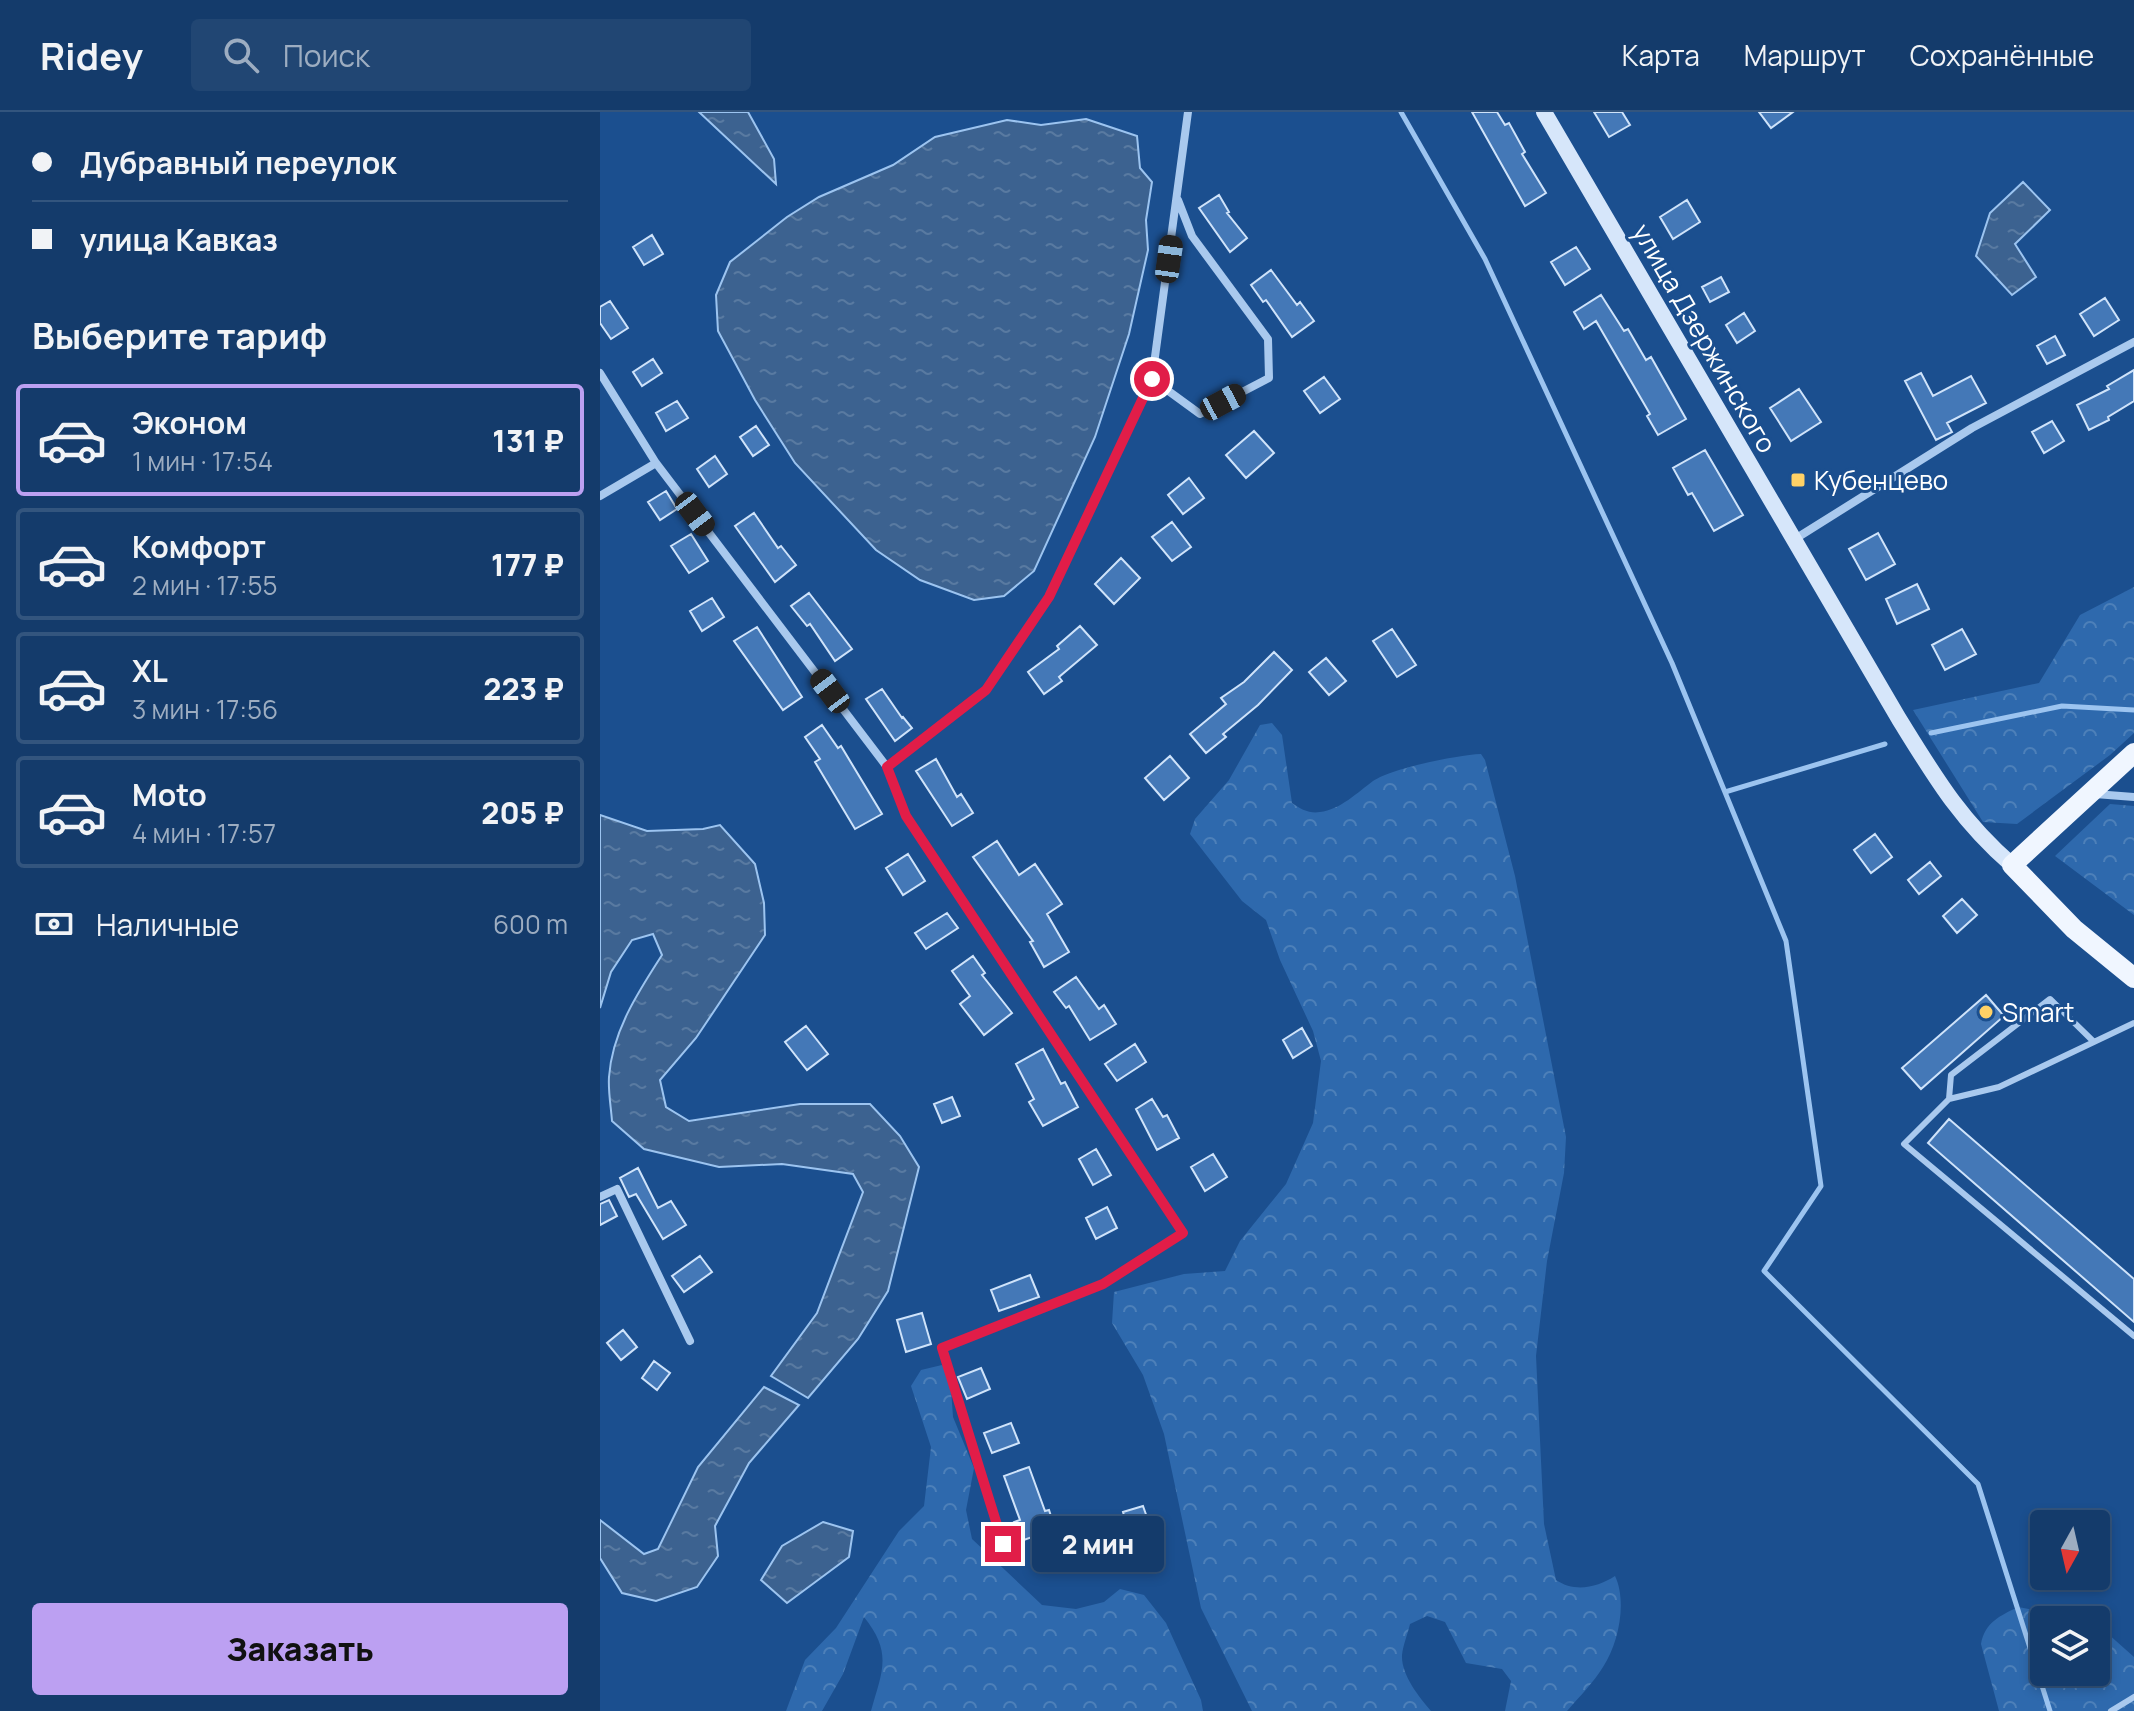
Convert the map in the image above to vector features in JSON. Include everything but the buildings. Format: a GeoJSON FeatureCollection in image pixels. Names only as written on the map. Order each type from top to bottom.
{"type":"FeatureCollection","features":[{"type":"Feature","properties":{"kind":"main road","name":"улица Дзержинского"},"geometry":{"type":"LineString","coordinates":[[1544,112],[1899,719],[1960,813],[2012,865]]}},
{"type":"Feature","properties":{"kind":"main road"},"geometry":{"type":"LineString","coordinates":[[2134,753],[2012,865],[2074,929],[2134,978]]}},
{"type":"Feature","properties":{"kind":"street"},"geometry":{"type":"LineString","coordinates":[[887,767],[986,690],[1049,597],[1152,379],[1188,112]]}},
{"type":"Feature","properties":{"kind":"street"},"geometry":{"type":"LineString","coordinates":[[1152,379],[1200,414],[1269,378],[1268,339],[1192,236],[1177,199]]}},
{"type":"Feature","properties":{"kind":"street"},"geometry":{"type":"LineString","coordinates":[[1795,539],[1972,428],[2134,342]]}},
{"type":"Feature","properties":{"kind":"street"},"geometry":{"type":"LineString","coordinates":[[600,373],[656,463],[887,767],[906,816],[1183,1233],[1103,1284],[942,1348],[1003,1544]]}},
{"type":"Feature","properties":{"kind":"street"},"geometry":{"type":"LineString","coordinates":[[600,496],[656,463]]}},
{"type":"Feature","properties":{"kind":"street"},"geometry":{"type":"LineString","coordinates":[[2089,794],[2134,797]]}},
{"type":"Feature","properties":{"kind":"street"},"geometry":{"type":"LineString","coordinates":[[600,1197],[617,1189],[690,1341]]}},
{"type":"Feature","properties":{"kind":"lane"},"geometry":{"type":"LineString","coordinates":[[1949,1099],[1951,1075],[2050,999],[2094,1042]]}},
{"type":"Feature","properties":{"kind":"lane"},"geometry":{"type":"LineString","coordinates":[[2134,1023],[1999,1087],[1949,1099],[1904,1144],[2134,1336]]}},
{"type":"Feature","properties":{"kind":"lane"},"geometry":{"type":"LineString","coordinates":[[2111,1711],[2134,1697]]}},
{"type":"Feature","properties":{"kind":"green space"},"geometry":{"type":"Polygon","coordinates":[[[2134,587],[2134,733],[2110,755],[2017,824],[1983,822],[1913,710],[2039,683],[2080,615],[2134,587]]]}},
{"type":"Feature","properties":{"kind":"green space"},"geometry":{"type":"Polygon","coordinates":[[[1272,723],[1282,735],[1292,803],[1313,812],[1335,808],[1373,781],[1395,771],[1470,755],[1481,754],[1485,760],[1515,876],[1566,1137],[1564,1173],[1547,1261],[1536,1356],[1544,1524],[1556,1580],[1571,1586],[1586,1587],[1615,1576],[1620,1597],[1620,1622],[1609,1657],[1567,1711],[1505,1711],[1511,1681],[1502,1669],[1466,1663],[1445,1622],[1427,1616],[1410,1624],[1402,1663],[1416,1692],[1431,1711],[1252,1711],[1201,1608],[1164,1434],[1143,1375],[1112,1323],[1114,1292],[1184,1274],[1225,1271],[1240,1241],[1286,1184],[1313,1123],[1321,1061],[1313,1031],[1280,960],[1266,920],[1242,901],[1190,834],[1195,819],[1229,780],[1260,725],[1272,723]]]}},
{"type":"Feature","properties":{"kind":"green space"},"geometry":{"type":"Polygon","coordinates":[[[2110,804],[2134,806],[2134,915],[2055,856],[2110,804]]]}},
{"type":"Feature","properties":{"kind":"green space"},"geometry":{"type":"Polygon","coordinates":[[[942,1365],[950,1376],[953,1417],[974,1468],[966,1510],[972,1539],[1042,1605],[1076,1609],[1104,1602],[1120,1589],[1144,1595],[1166,1623],[1201,1700],[1203,1711],[871,1711],[881,1673],[882,1652],[864,1617],[843,1674],[822,1711],[786,1711],[805,1660],[836,1628],[899,1531],[924,1506],[931,1447],[911,1386],[921,1370],[942,1365]]]}},
{"type":"Feature","properties":{"kind":"green space"},"geometry":{"type":"Polygon","coordinates":[[[2018,1607],[2030,1609],[2030,1686],[2110,1686],[2110,1636],[2134,1657],[2134,1711],[1999,1711],[1981,1644],[1986,1630],[1999,1617],[2018,1607]]]}},
{"type":"Feature","properties":{"kind":"water"},"geometry":{"type":"Polygon","coordinates":[[[699,112],[748,112],[774,159],[776,184],[699,112]]]}},
{"type":"Feature","properties":{"kind":"water"},"geometry":{"type":"Polygon","coordinates":[[[1086,119],[1137,136],[1140,168],[1152,182],[1146,220],[1148,250],[1129,334],[1095,437],[1034,571],[1004,596],[974,600],[920,580],[876,550],[795,463],[755,400],[718,331],[716,295],[730,262],[787,217],[819,197],[893,165],[935,137],[1007,120],[1041,125],[1086,119]]]}},
{"type":"Feature","properties":{"kind":"water"},"geometry":{"type":"Polygon","coordinates":[[[2023,182],[2050,210],[2015,244],[2036,277],[2012,295],[1976,256],[1990,213],[2023,182]]]}},
{"type":"Feature","properties":{"kind":"water"},"geometry":{"type":"Polygon","coordinates":[[[600,815],[647,831],[703,829],[720,825],[755,864],[764,903],[765,935],[696,1038],[660,1080],[666,1107],[689,1121],[800,1104],[870,1104],[900,1136],[919,1167],[888,1291],[858,1339],[808,1398],[771,1376],[817,1313],[863,1192],[853,1174],[782,1164],[719,1167],[644,1149],[612,1121],[609,1077],[615,1044],[635,998],[662,955],[653,934],[632,940],[611,972],[600,1008],[600,815]]]}},
{"type":"Feature","properties":{"kind":"water"},"geometry":{"type":"Polygon","coordinates":[[[764,1387],[799,1405],[749,1463],[715,1526],[718,1556],[697,1587],[656,1601],[622,1593],[600,1558],[600,1520],[644,1554],[658,1549],[698,1467],[764,1387]]]}},
{"type":"Feature","properties":{"kind":"water"},"geometry":{"type":"Polygon","coordinates":[[[823,1522],[853,1531],[849,1557],[787,1603],[761,1580],[782,1546],[823,1522]]]}},
{"type":"Feature","properties":{"kind":"waterway"},"geometry":{"type":"LineString","coordinates":[[1401,112],[1485,259],[1672,663],[1786,941],[1821,1186],[1764,1271],[1978,1484],[2050,1711]]}},
{"type":"Feature","properties":{"kind":"waterway"},"geometry":{"type":"LineString","coordinates":[[1931,733],[2062,706],[2134,710]]}},
{"type":"Feature","properties":{"kind":"waterway"},"geometry":{"type":"LineString","coordinates":[[1725,792],[1885,744]]}},
{"type":"Feature","properties":{"kind":"place","name":"Кубенцево"},"geometry":{"type":"Point","coordinates":[1798,480]}},
{"type":"Feature","properties":{"kind":"place","name":"Smart"},"geometry":{"type":"Point","coordinates":[1986,1012]}},
{"type":"Feature","properties":{"kind":"route"},"geometry":{"type":"LineString","coordinates":[[1003,1544],[942,1348],[1103,1284],[1183,1233],[906,816],[887,767],[986,690],[1049,597],[1152,379]]}}]}
